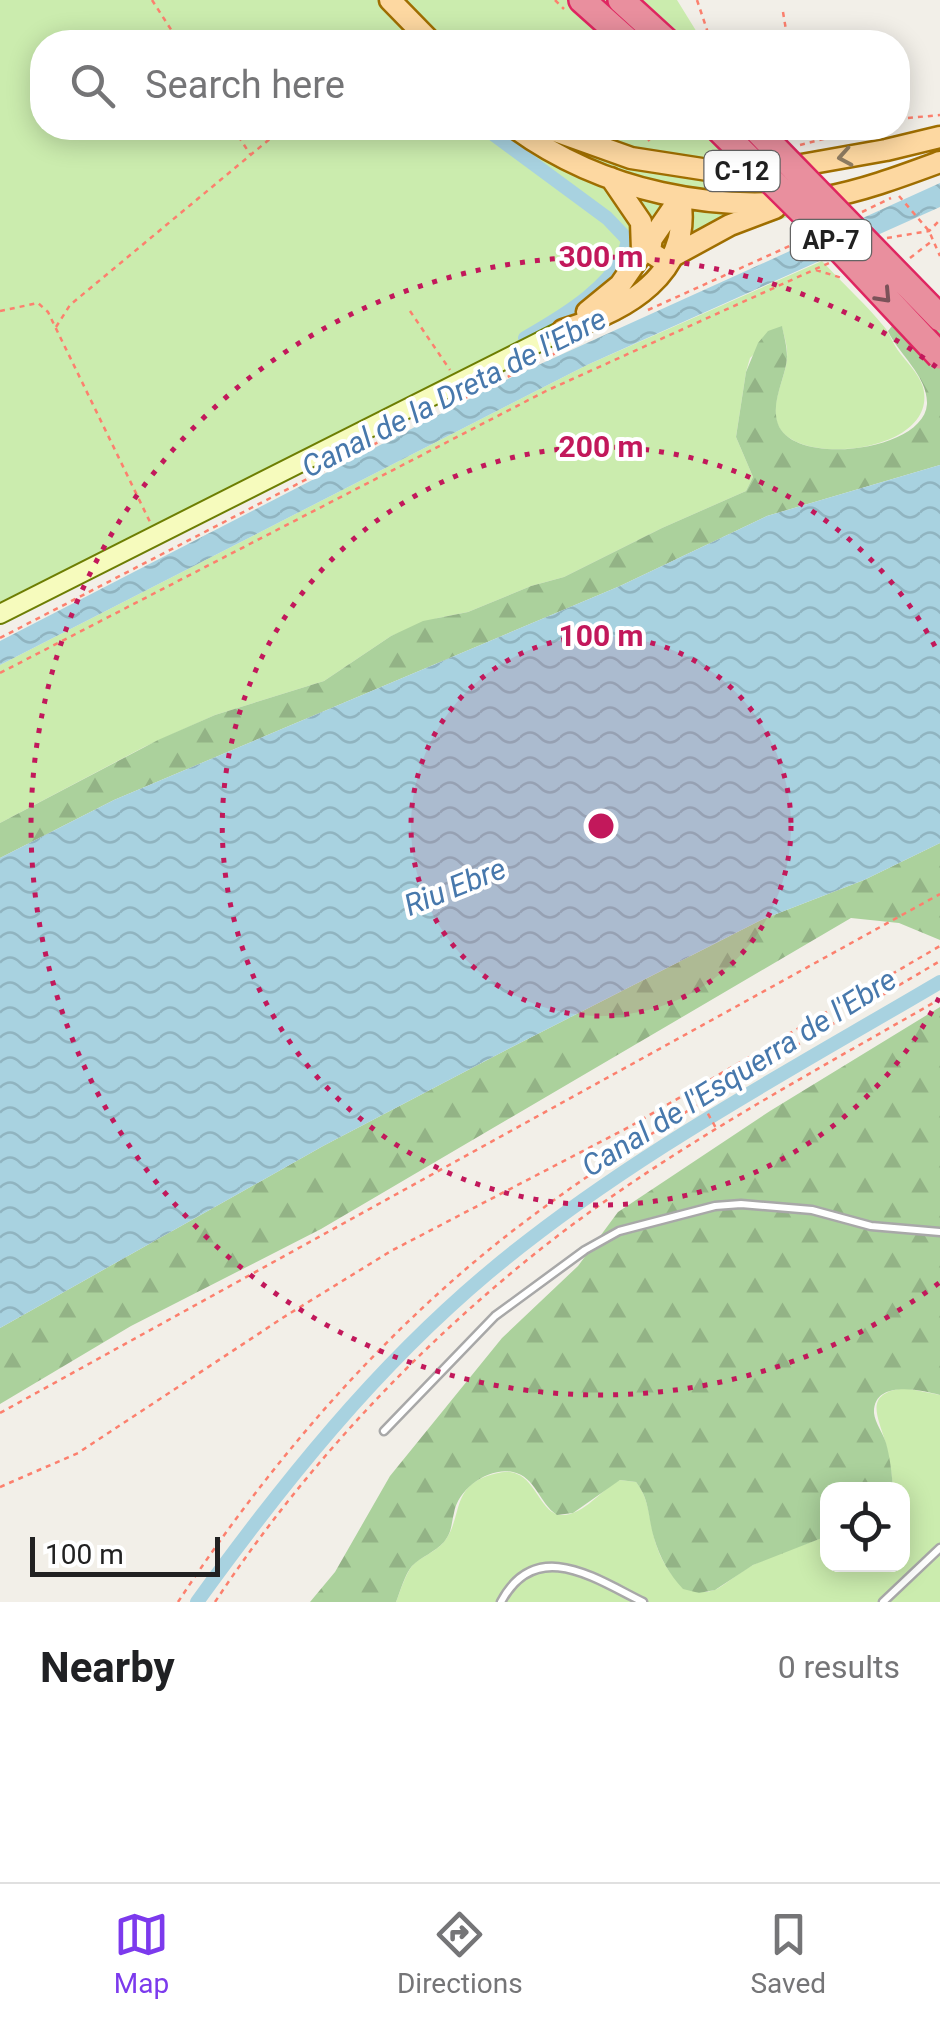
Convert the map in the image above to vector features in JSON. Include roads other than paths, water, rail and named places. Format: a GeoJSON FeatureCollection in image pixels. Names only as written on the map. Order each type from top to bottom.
{"type":"FeatureCollection","features":[{"type":"Feature","properties":{"kind":"highway"},"geometry":{"type":"LineString","coordinates":[[582,0],[616,30]]}},
{"type":"Feature","properties":{"kind":"highway"},"geometry":{"type":"LineString","coordinates":[[621,0],[655,30]]}},
{"type":"Feature","properties":{"kind":"highway","name":"AP-7"},"geometry":{"type":"LineString","coordinates":[[730,140],[940,356]]}},
{"type":"Feature","properties":{"kind":"highway","name":"AP-7"},"geometry":{"type":"LineString","coordinates":[[767,140],[940,318]]}},
{"type":"Feature","properties":{"kind":"main road"},"geometry":{"type":"LineString","coordinates":[[387,0],[409,30]]}},
{"type":"Feature","properties":{"kind":"main road"},"geometry":{"type":"LineString","coordinates":[[387,0],[418,30]]}},
{"type":"Feature","properties":{"kind":"main road","name":"C-12"},"geometry":{"type":"LineString","coordinates":[[581,140],[631,158],[721,172],[779,170],[940,136]]}},
{"type":"Feature","properties":{"kind":"main road","name":"C-12"},"geometry":{"type":"LineString","coordinates":[[535,140],[564,158],[611,178],[680,198],[806,200],[875,184],[940,162]]}},
{"type":"Feature","properties":{"kind":"main road"},"geometry":{"type":"LineString","coordinates":[[611,178],[641,222],[643,247],[637,262]]}},
{"type":"Feature","properties":{"kind":"main road"},"geometry":{"type":"LineString","coordinates":[[571,336],[620,285],[680,198]]}},
{"type":"Feature","properties":{"kind":"main road"},"geometry":{"type":"LineString","coordinates":[[571,336],[583,324],[629,300],[656,279],[672,258],[683,228],[680,198]]}},
{"type":"Feature","properties":{"kind":"main road"},"geometry":{"type":"LineString","coordinates":[[652,236],[649,249],[654,257],[664,261],[730,225],[806,200]]}},
{"type":"Feature","properties":{"kind":"street"},"geometry":{"type":"LineString","coordinates":[[0,614],[459,384],[571,336]]}},
{"type":"Feature","properties":{"kind":"lane"},"geometry":{"type":"LineString","coordinates":[[384,1431],[496,1316],[585,1250],[619,1230],[714,1206],[740,1204],[812,1210],[871,1226],[940,1232]]}},
{"type":"Feature","properties":{"kind":"lane"},"geometry":{"type":"LineString","coordinates":[[883,1602],[940,1548]]}},
{"type":"Feature","properties":{"kind":"lane"},"geometry":{"type":"LineString","coordinates":[[501,1602],[506,1592],[527,1574],[556,1566],[584,1572],[643,1602]]}},
{"type":"Feature","properties":{"kind":"water"},"geometry":{"type":"Polygon","coordinates":[[[940,183],[940,207],[587,365],[0,665],[0,641],[514,376],[940,183]]]}},
{"type":"Feature","properties":{"kind":"water","name":"Riu Ebre"},"geometry":{"type":"Polygon","coordinates":[[[940,465],[940,843],[864,880],[761,920],[512,1047],[323,1146],[0,1328],[0,858],[114,800],[620,586],[767,516],[940,465]]]}},
{"type":"Feature","properties":{"kind":"waterway","name":"Canal de la Dreta de l'Ebre"},"geometry":{"type":"LineString","coordinates":[[501,140],[607,218],[628,240],[623,256],[602,285],[571,310],[525,338]]}},
{"type":"Feature","properties":{"kind":"waterway","name":"Canal de l'Esquerra de l'Ebre"},"geometry":{"type":"LineString","coordinates":[[197,1602],[332,1428],[407,1348],[488,1273],[540,1231],[651,1154],[940,982]]}}]}
